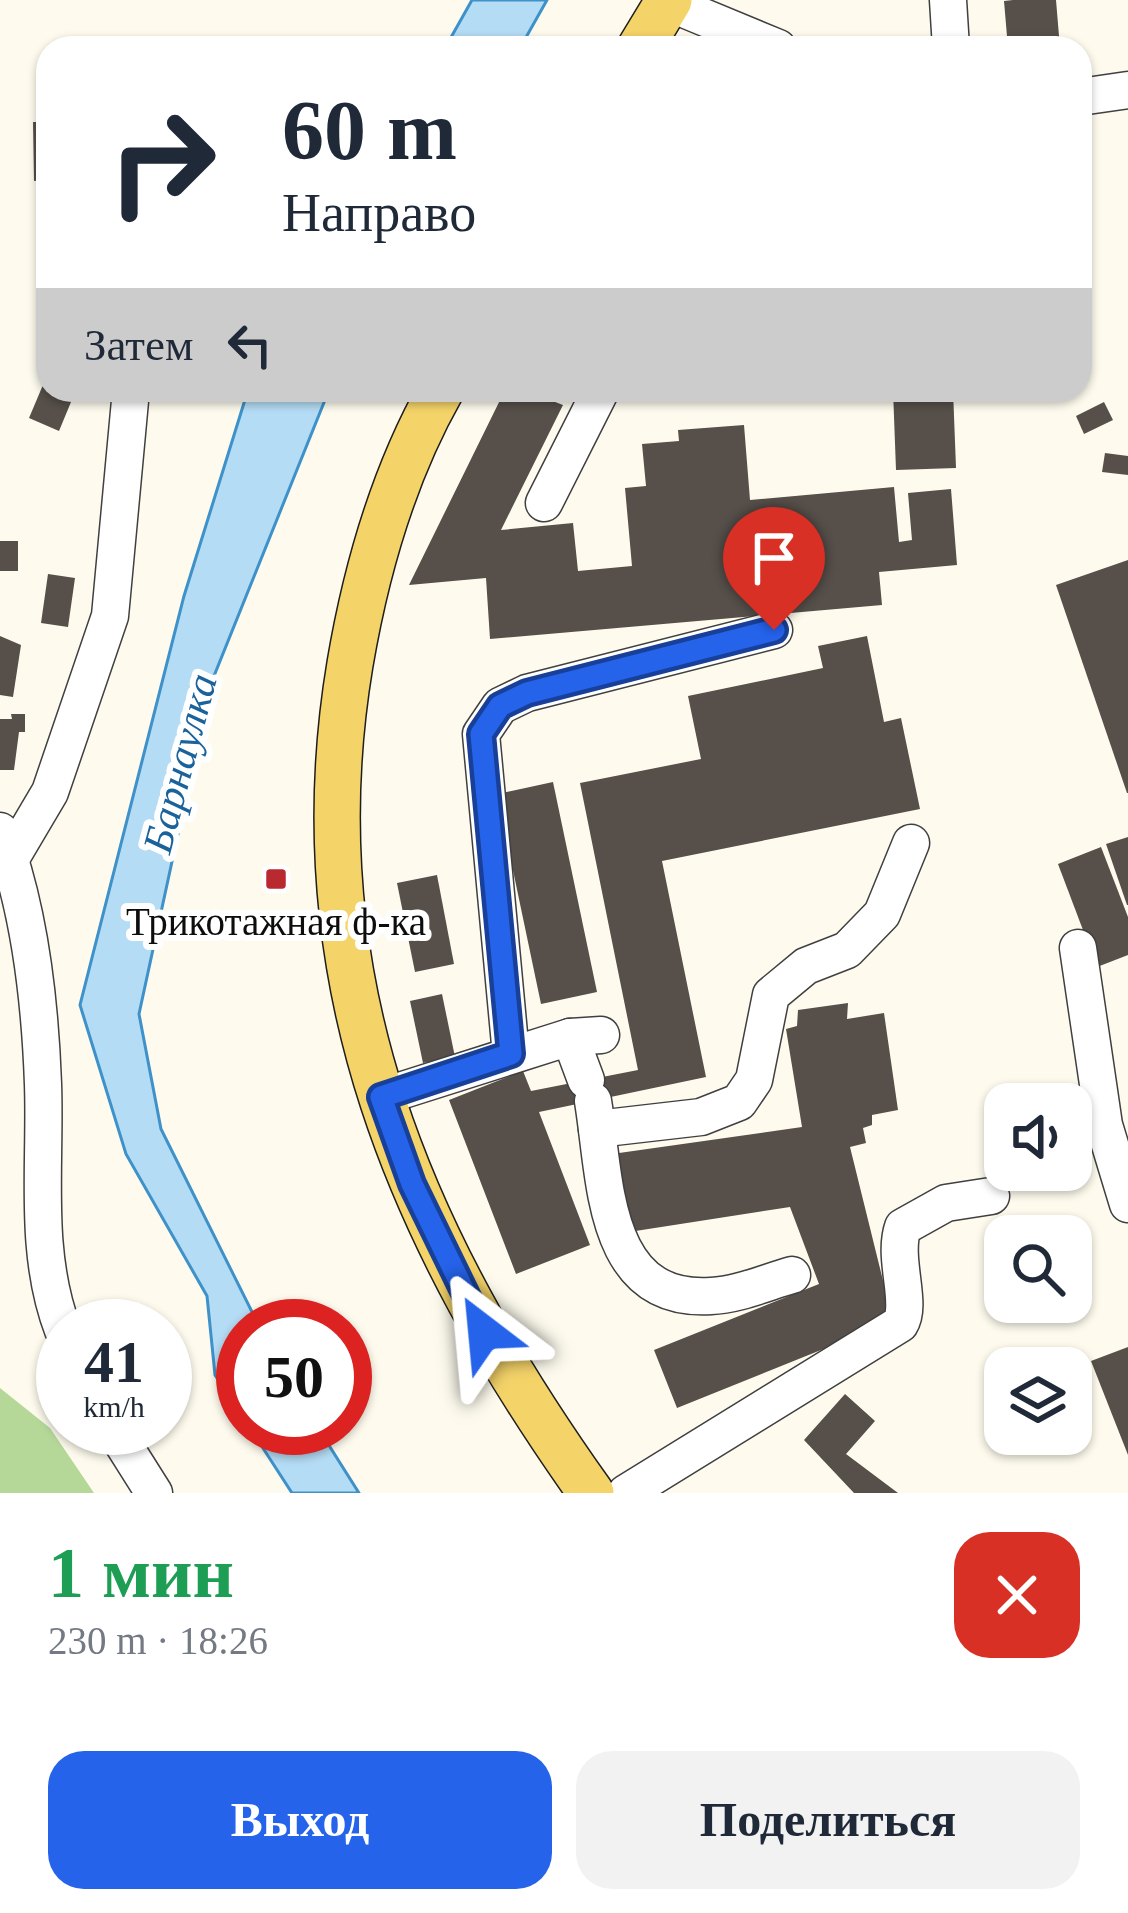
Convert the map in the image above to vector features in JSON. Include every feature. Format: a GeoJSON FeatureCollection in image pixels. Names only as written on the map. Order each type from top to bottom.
{"type":"FeatureCollection","features":[{"type":"Feature","properties":{"kind":"main road"},"geometry":{"type":"LineString","coordinates":[[647,36],[668,1]]}},
{"type":"Feature","properties":{"kind":"main road"},"geometry":{"type":"LineString","coordinates":[[436,402],[389,507],[358,618],[340,722],[334,826],[339,913],[366,1055],[412,1184],[461,1293],[529,1407],[591,1493]]}},
{"type":"Feature","properties":{"kind":"street"},"geometry":{"type":"LineString","coordinates":[[948,0],[950,36]]}},
{"type":"Feature","properties":{"kind":"street"},"geometry":{"type":"LineString","coordinates":[[668,1],[750,36]]}},
{"type":"Feature","properties":{"kind":"street"},"geometry":{"type":"LineString","coordinates":[[1092,95],[1128,90]]}},
{"type":"Feature","properties":{"kind":"street"},"geometry":{"type":"LineString","coordinates":[[56,1299],[44,1248],[43,1080],[28,937],[5,845],[50,792],[110,616],[130,402]]}},
{"type":"Feature","properties":{"kind":"street"},"geometry":{"type":"LineString","coordinates":[[544,502],[595,402]]}},
{"type":"Feature","properties":{"kind":"street"},"geometry":{"type":"LineString","coordinates":[[511,1054],[486,819],[481,734],[488,719],[500,706],[527,693],[774,630]]}},
{"type":"Feature","properties":{"kind":"street"},"geometry":{"type":"LineString","coordinates":[[592,1103],[701,1117],[739,1102],[754,1080],[771,995],[806,966],[848,950],[882,914],[911,843]]}},
{"type":"Feature","properties":{"kind":"street"},"geometry":{"type":"LineString","coordinates":[[1078,948],[1104,1125],[1128,1204]]}},
{"type":"Feature","properties":{"kind":"street"},"geometry":{"type":"LineString","coordinates":[[381,1097],[511,1054],[585,1036],[592,1103],[622,1254],[643,1278],[676,1295],[715,1296],[792,1275]]}},
{"type":"Feature","properties":{"kind":"street"},"geometry":{"type":"LineString","coordinates":[[626,1493],[899,1324],[905,1310],[896,1246],[903,1227],[946,1203],[991,1196]]}},
{"type":"Feature","properties":{"kind":"street"},"geometry":{"type":"LineString","coordinates":[[130,1455],[154,1493]]}},
{"type":"Feature","properties":{"kind":"green space"},"geometry":{"type":"Polygon","coordinates":[[[0,1388],[36,1417],[36,1455],[68,1455],[94,1493],[0,1493],[0,1388]]]}},
{"type":"Feature","properties":{"kind":"water"},"geometry":{"type":"Polygon","coordinates":[[[472,0],[547,0],[527,36],[452,36],[472,0]]]}},
{"type":"Feature","properties":{"kind":"water","name":"Барнаулка"},"geometry":{"type":"Polygon","coordinates":[[[244,402],[324,402],[210,686],[139,1014],[161,1129],[246,1299],[216,1299],[216,1377],[207,1296],[126,1154],[80,1005],[184,596],[244,402]]]}},
{"type":"Feature","properties":{"kind":"water"},"geometry":{"type":"Polygon","coordinates":[[[267,1455],[335,1455],[359,1493],[292,1493],[267,1455]]]}},
{"type":"Feature","properties":{"kind":"building"},"geometry":{"type":"Polygon","coordinates":[[[1056,0],[1059,36],[1007,36],[1004,1],[1056,0]]]}},
{"type":"Feature","properties":{"kind":"building"},"geometry":{"type":"Polygon","coordinates":[[[33,122],[36,122],[36,181],[33,122]]]}},
{"type":"Feature","properties":{"kind":"building"},"geometry":{"type":"Polygon","coordinates":[[[36,401],[71,402],[59,431],[29,418],[36,401]]]}},
{"type":"Feature","properties":{"kind":"building"},"geometry":{"type":"Polygon","coordinates":[[[499,402],[563,405],[501,530],[573,523],[578,571],[632,566],[625,488],[646,486],[642,444],[679,441],[678,430],[744,425],[750,500],[894,487],[899,542],[912,540],[908,493],[951,489],[957,565],[879,572],[882,605],[490,639],[486,578],[409,585],[499,402]]]}},
{"type":"Feature","properties":{"kind":"building"},"geometry":{"type":"Polygon","coordinates":[[[893,402],[953,402],[956,468],[896,470],[893,402]]]}},
{"type":"Feature","properties":{"kind":"building"},"geometry":{"type":"Polygon","coordinates":[[[1104,402],[1113,420],[1084,434],[1076,416],[1104,402]]]}},
{"type":"Feature","properties":{"kind":"building"},"geometry":{"type":"Polygon","coordinates":[[[1105,453],[1128,456],[1128,475],[1102,472],[1105,453]]]}},
{"type":"Feature","properties":{"kind":"building"},"geometry":{"type":"Polygon","coordinates":[[[0,541],[18,541],[18,571],[0,571],[0,541]]]}},
{"type":"Feature","properties":{"kind":"building"},"geometry":{"type":"Polygon","coordinates":[[[1128,560],[1128,793],[1127,793],[1056,585],[1128,560]]]}},
{"type":"Feature","properties":{"kind":"building"},"geometry":{"type":"Polygon","coordinates":[[[48,574],[75,578],[68,627],[41,623],[48,574]]]}},
{"type":"Feature","properties":{"kind":"building"},"geometry":{"type":"Polygon","coordinates":[[[0,636],[21,645],[13,697],[0,695],[0,636]]]}},
{"type":"Feature","properties":{"kind":"building"},"geometry":{"type":"Polygon","coordinates":[[[867,636],[884,722],[901,718],[920,809],[662,861],[706,1077],[539,1112],[590,1245],[516,1274],[449,1100],[523,1071],[531,1091],[638,1070],[580,783],[701,759],[688,696],[823,668],[818,646],[867,636]]]}},
{"type":"Feature","properties":{"kind":"building"},"geometry":{"type":"Polygon","coordinates":[[[11,714],[25,714],[25,732],[19,732],[14,770],[0,770],[0,719],[12,719],[11,714]]]}},
{"type":"Feature","properties":{"kind":"building"},"geometry":{"type":"Polygon","coordinates":[[[553,782],[597,992],[541,1004],[497,794],[553,782]]]}},
{"type":"Feature","properties":{"kind":"building"},"geometry":{"type":"Polygon","coordinates":[[[1128,837],[1128,905],[1127,905],[1106,844],[1128,837]]]}},
{"type":"Feature","properties":{"kind":"building"},"geometry":{"type":"Polygon","coordinates":[[[1101,847],[1128,917],[1128,955],[1097,967],[1058,864],[1101,847]]]}},
{"type":"Feature","properties":{"kind":"building"},"geometry":{"type":"Polygon","coordinates":[[[437,875],[454,964],[415,972],[397,883],[437,875]]]}},
{"type":"Feature","properties":{"kind":"building"},"geometry":{"type":"Polygon","coordinates":[[[442,994],[455,1057],[423,1063],[410,1001],[442,994]]]}},
{"type":"Feature","properties":{"kind":"building"},"geometry":{"type":"Polygon","coordinates":[[[848,1003],[847,1019],[884,1013],[898,1110],[872,1115],[872,1125],[863,1128],[866,1143],[850,1147],[893,1321],[677,1408],[654,1350],[819,1284],[790,1207],[629,1232],[612,1154],[802,1127],[786,1029],[797,1026],[798,1010],[848,1003]]]}},
{"type":"Feature","properties":{"kind":"building"},"geometry":{"type":"Polygon","coordinates":[[[1128,1347],[1128,1455],[1092,1364],[1128,1347]]]}},
{"type":"Feature","properties":{"kind":"building"},"geometry":{"type":"Polygon","coordinates":[[[845,1394],[875,1421],[846,1454],[898,1493],[854,1493],[804,1440],[845,1394]]]}},
{"type":"Feature","properties":{"kind":"place","name":"Трикотажная ф-ка"},"geometry":{"type":"Point","coordinates":[276,879]}},
{"type":"Feature","properties":{"kind":"route"},"geometry":{"type":"LineString","coordinates":[[484,1332],[461,1293],[412,1184],[381,1097],[511,1054],[481,734],[500,706],[527,693],[774,630]]}}]}
